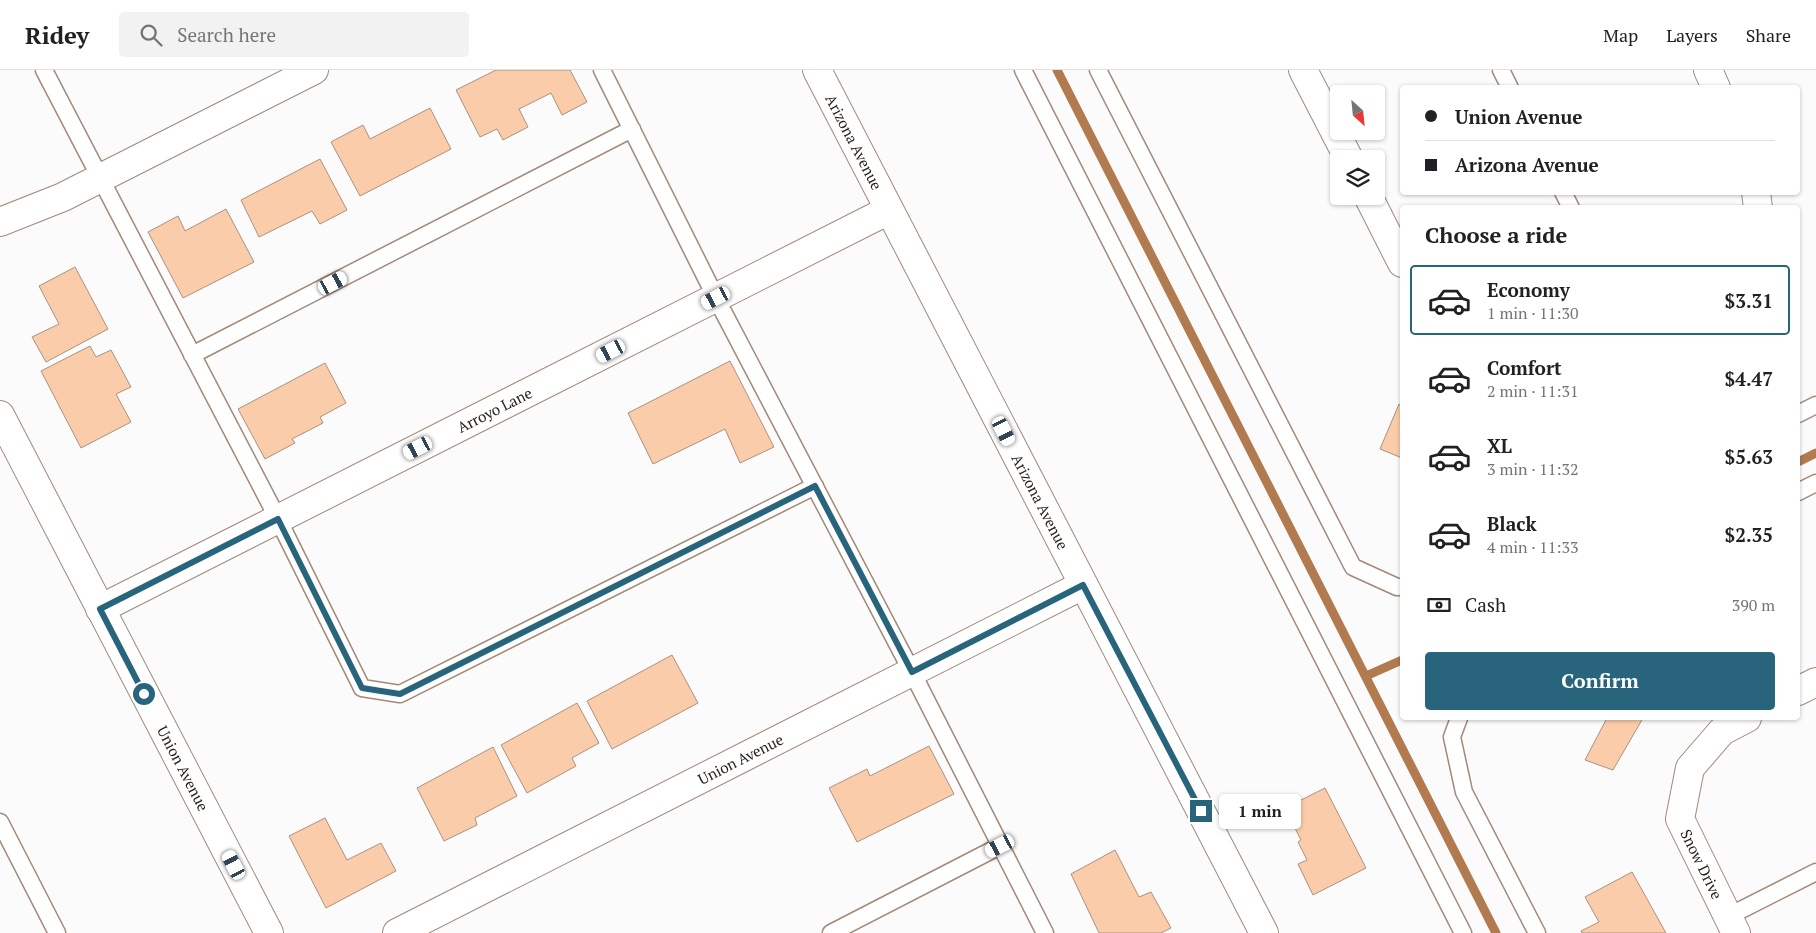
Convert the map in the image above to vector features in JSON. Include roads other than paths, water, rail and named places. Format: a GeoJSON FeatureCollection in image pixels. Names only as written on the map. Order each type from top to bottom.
{"type":"FeatureCollection","features":[{"type":"Feature","properties":{"kind":"street"},"geometry":{"type":"LineString","coordinates":[[0,222],[63,197],[314,70]]}},
{"type":"Feature","properties":{"kind":"street","name":"Arizona Avenue"},"geometry":{"type":"LineString","coordinates":[[817,70],[1264,933]]}},
{"type":"Feature","properties":{"kind":"street"},"geometry":{"type":"LineString","coordinates":[[1303,70],[1344,150]]}},
{"type":"Feature","properties":{"kind":"street"},"geometry":{"type":"LineString","coordinates":[[1708,70],[1715,85]]}},
{"type":"Feature","properties":{"kind":"street"},"geometry":{"type":"LineString","coordinates":[[1373,205],[1400,259]]}},
{"type":"Feature","properties":{"kind":"street","name":"Arroyo Lane"},"geometry":{"type":"LineString","coordinates":[[100,609],[889,210]]}},
{"type":"Feature","properties":{"kind":"street","name":"Union Avenue"},"geometry":{"type":"LineString","coordinates":[[0,415],[269,933]]}},
{"type":"Feature","properties":{"kind":"street","name":"Union Avenue"},"geometry":{"type":"LineString","coordinates":[[397,933],[1083,585]]}},
{"type":"Feature","properties":{"kind":"street"},"geometry":{"type":"LineString","coordinates":[[1800,690],[1816,682]]}},
{"type":"Feature","properties":{"kind":"street","name":"Snow Drive"},"geometry":{"type":"LineString","coordinates":[[1732,925],[1680,819],[1690,768],[1722,731],[1743,720]]}},
{"type":"Feature","properties":{"kind":"lane"},"geometry":{"type":"LineString","coordinates":[[44,70],[278,519],[362,688],[400,694],[815,486]]}},
{"type":"Feature","properties":{"kind":"lane"},"geometry":{"type":"LineString","coordinates":[[602,70],[716,298],[912,672],[1045,933]]}},
{"type":"Feature","properties":{"kind":"lane"},"geometry":{"type":"LineString","coordinates":[[1024,70],[1463,933]]}},
{"type":"Feature","properties":{"kind":"lane"},"geometry":{"type":"LineString","coordinates":[[1098,70],[1352,567],[1400,587]]}},
{"type":"Feature","properties":{"kind":"lane"},"geometry":{"type":"LineString","coordinates":[[1501,70],[1508,85]]}},
{"type":"Feature","properties":{"kind":"lane"},"geometry":{"type":"LineString","coordinates":[[192,355],[632,129]]}},
{"type":"Feature","properties":{"kind":"lane"},"geometry":{"type":"LineString","coordinates":[[1800,413],[1816,405]]}},
{"type":"Feature","properties":{"kind":"lane"},"geometry":{"type":"LineString","coordinates":[[1800,491],[1816,483]]}},
{"type":"Feature","properties":{"kind":"lane"},"geometry":{"type":"LineString","coordinates":[[1459,720],[1452,736],[1464,792],[1537,933]]}},
{"type":"Feature","properties":{"kind":"lane"},"geometry":{"type":"LineString","coordinates":[[0,822],[57,933]]}},
{"type":"Feature","properties":{"kind":"lane"},"geometry":{"type":"LineString","coordinates":[[831,933],[1000,846]]}},
{"type":"Feature","properties":{"kind":"lane"},"geometry":{"type":"LineString","coordinates":[[1732,925],[1816,872]]}},
{"type":"Feature","properties":{"kind":"waterway"},"geometry":{"type":"LineString","coordinates":[[1057,70],[1496,933]]}},
{"type":"Feature","properties":{"kind":"waterway"},"geometry":{"type":"LineString","coordinates":[[1800,461],[1816,453]]}},
{"type":"Feature","properties":{"kind":"waterway"},"geometry":{"type":"LineString","coordinates":[[1366,676],[1400,661]]}}]}
